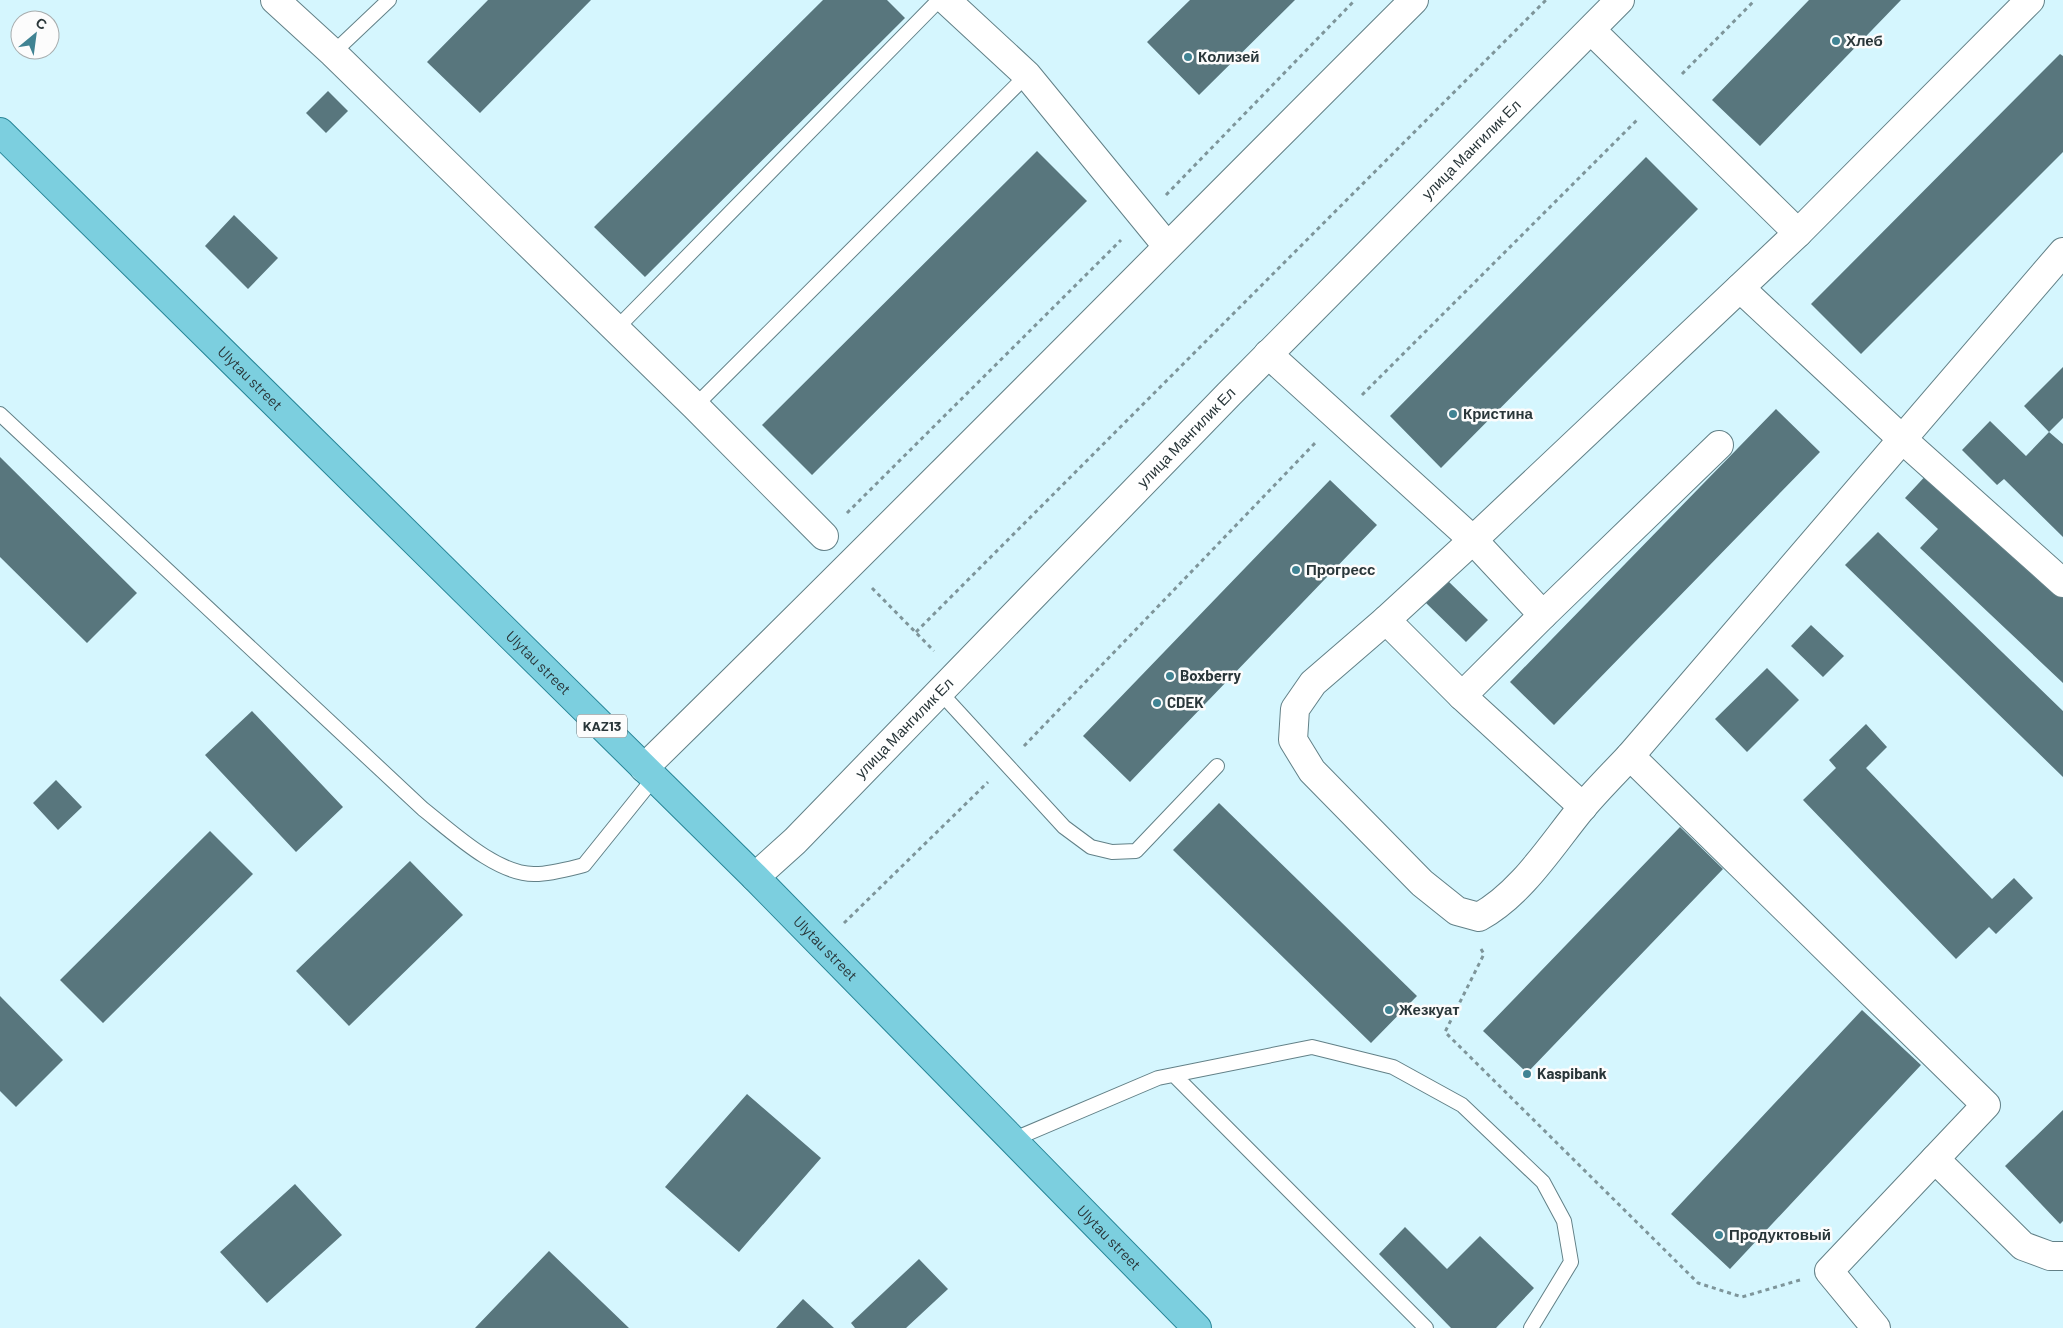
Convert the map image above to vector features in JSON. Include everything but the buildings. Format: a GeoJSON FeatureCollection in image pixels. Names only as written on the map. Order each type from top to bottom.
{"type":"FeatureCollection","features":[{"type":"Feature","properties":{"kind":"main road","name":"Ulytau street"},"geometry":{"type":"LineString","coordinates":[[0,132],[755,877],[1197,1328]]}},
{"type":"Feature","properties":{"kind":"street"},"geometry":{"type":"LineString","coordinates":[[275,0],[696,406],[824,536]]}},
{"type":"Feature","properties":{"kind":"street"},"geometry":{"type":"LineString","coordinates":[[946,0],[1027,75],[1167,246]]}},
{"type":"Feature","properties":{"kind":"street"},"geometry":{"type":"LineString","coordinates":[[649,773],[850,566],[1414,0]]}},
{"type":"Feature","properties":{"kind":"street","name":"улица Мангилик Ел"},"geometry":{"type":"LineString","coordinates":[[755,877],[794,841],[1268,354],[1620,0]]}},
{"type":"Feature","properties":{"kind":"street"},"geometry":{"type":"LineString","coordinates":[[2030,0],[1798,233],[1473,540],[1386,620],[1313,683],[1295,709],[1293,740],[1312,771],[1422,883],[1457,910],[1479,917],[1498,906],[1523,881],[1583,807],[1630,756],[2063,252]]}},
{"type":"Feature","properties":{"kind":"street"},"geometry":{"type":"LineString","coordinates":[[1591,30],[1798,233]]}},
{"type":"Feature","properties":{"kind":"street"},"geometry":{"type":"LineString","coordinates":[[1740,288],[1902,439],[2063,583]]}},
{"type":"Feature","properties":{"kind":"street"},"geometry":{"type":"LineString","coordinates":[[1268,354],[1473,540],[1543,615]]}},
{"type":"Feature","properties":{"kind":"street"},"geometry":{"type":"LineString","coordinates":[[1462,696],[1719,445]]}},
{"type":"Feature","properties":{"kind":"street"},"geometry":{"type":"LineString","coordinates":[[1386,620],[1462,696],[1583,807]]}},
{"type":"Feature","properties":{"kind":"street"},"geometry":{"type":"LineString","coordinates":[[1630,756],[1986,1105],[1829,1271],[1876,1328]]}},
{"type":"Feature","properties":{"kind":"street"},"geometry":{"type":"LineString","coordinates":[[1935,1159],[2023,1246],[2050,1256],[2063,1256]]}},
{"type":"Feature","properties":{"kind":"lane"},"geometry":{"type":"LineString","coordinates":[[332,53],[389,0]]}},
{"type":"Feature","properties":{"kind":"lane"},"geometry":{"type":"LineString","coordinates":[[616,329],[938,0]]}},
{"type":"Feature","properties":{"kind":"lane"},"geometry":{"type":"LineString","coordinates":[[696,406],[1027,75]]}},
{"type":"Feature","properties":{"kind":"lane"},"geometry":{"type":"LineString","coordinates":[[0,414],[423,809],[477,852],[508,868],[534,875],[584,865],[649,773]]}},
{"type":"Feature","properties":{"kind":"lane"},"geometry":{"type":"LineString","coordinates":[[947,682],[1006,764],[1064,827],[1090,847],[1112,852],[1136,851],[1217,766]]}},
{"type":"Feature","properties":{"kind":"lane"},"geometry":{"type":"LineString","coordinates":[[1012,1140],[1158,1078],[1312,1047],[1393,1068],[1462,1105],[1543,1182],[1564,1221],[1571,1262],[1532,1328]]}},
{"type":"Feature","properties":{"kind":"lane"},"geometry":{"type":"LineString","coordinates":[[1174,1075],[1426,1328]]}},
{"type":"Feature","properties":{"kind":"path"},"geometry":{"type":"LineString","coordinates":[[824,536],[1144,218],[1355,0]]}},
{"type":"Feature","properties":{"kind":"path"},"geometry":{"type":"LineString","coordinates":[[916,632],[1546,0]]}},
{"type":"Feature","properties":{"kind":"path"},"geometry":{"type":"LineString","coordinates":[[821,945],[1006,764],[1339,419],[1755,0]]}},
{"type":"Feature","properties":{"kind":"path"},"geometry":{"type":"LineString","coordinates":[[850,566],[916,632],[947,682]]}},
{"type":"Feature","properties":{"kind":"path"},"geometry":{"type":"LineString","coordinates":[[1457,910],[1484,954],[1445,1032],[1698,1283],[1742,1298],[1829,1271]]}},
{"type":"Feature","properties":{"kind":"place","name":"Хлеб"},"geometry":{"type":"Point","coordinates":[1836,41]}},
{"type":"Feature","properties":{"kind":"place","name":"Колизей"},"geometry":{"type":"Point","coordinates":[1188,57]}},
{"type":"Feature","properties":{"kind":"place","name":"Кристина"},"geometry":{"type":"Point","coordinates":[1453,414]}},
{"type":"Feature","properties":{"kind":"place","name":"Прогресс"},"geometry":{"type":"Point","coordinates":[1296,570]}},
{"type":"Feature","properties":{"kind":"place","name":"Boxberry"},"geometry":{"type":"Point","coordinates":[1170,676]}},
{"type":"Feature","properties":{"kind":"place","name":"CDEK"},"geometry":{"type":"Point","coordinates":[1157,703]}},
{"type":"Feature","properties":{"kind":"place","name":"Жезкуат"},"geometry":{"type":"Point","coordinates":[1389,1010]}},
{"type":"Feature","properties":{"kind":"place","name":"Kaspibank"},"geometry":{"type":"Point","coordinates":[1527,1074]}},
{"type":"Feature","properties":{"kind":"place","name":"Продуктовый"},"geometry":{"type":"Point","coordinates":[1719,1235]}}]}
